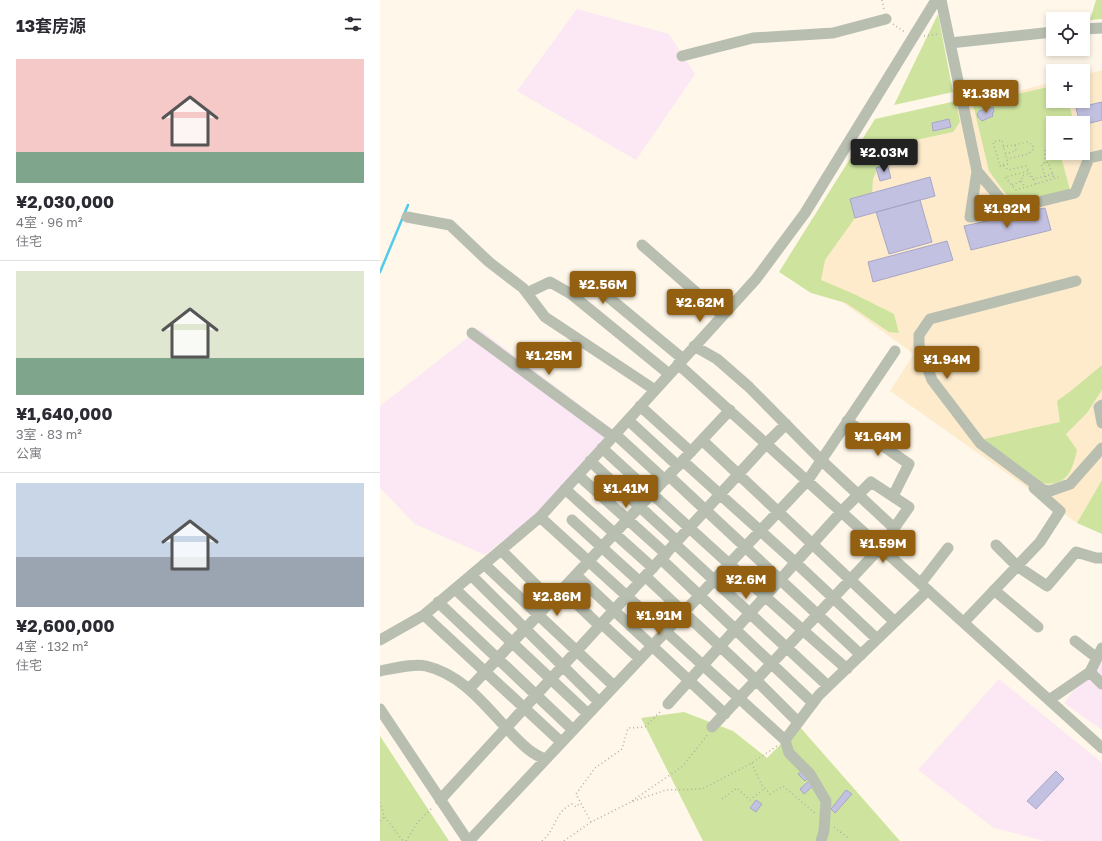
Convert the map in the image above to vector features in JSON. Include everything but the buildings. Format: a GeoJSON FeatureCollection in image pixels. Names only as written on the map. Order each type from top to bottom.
{"type":"FeatureCollection","features":[{"type":"Feature","properties":{"kind":"street"},"geometry":{"type":"LineString","coordinates":[[380,640],[424,614],[540,517],[756,279],[804,213],[936,0]]}},
{"type":"Feature","properties":{"kind":"street"},"geometry":{"type":"LineString","coordinates":[[941,0],[977,171],[970,217],[1075,193],[1089,158],[1102,155]]}},
{"type":"Feature","properties":{"kind":"street"},"geometry":{"type":"LineString","coordinates":[[682,56],[753,38],[833,33],[886,19]]}},
{"type":"Feature","properties":{"kind":"street"},"geometry":{"type":"LineString","coordinates":[[1090,29],[1102,28]]}},
{"type":"Feature","properties":{"kind":"street"},"geometry":{"type":"LineString","coordinates":[[950,43],[1046,33]]}},
{"type":"Feature","properties":{"kind":"street"},"geometry":{"type":"LineString","coordinates":[[977,171],[1009,209]]}},
{"type":"Feature","properties":{"kind":"street"},"geometry":{"type":"LineString","coordinates":[[407,217],[450,225],[489,262],[523,288],[545,317],[655,390]]}},
{"type":"Feature","properties":{"kind":"street"},"geometry":{"type":"LineString","coordinates":[[642,245],[722,315]]}},
{"type":"Feature","properties":{"kind":"street"},"geometry":{"type":"LineString","coordinates":[[571,294],[589,281],[681,361],[730,410],[1102,748]]}},
{"type":"Feature","properties":{"kind":"street"},"geometry":{"type":"LineString","coordinates":[[1076,281],[930,319],[919,335],[919,346],[932,380],[980,443],[1043,490],[1050,491],[1070,484],[1102,448]]}},
{"type":"Feature","properties":{"kind":"street"},"geometry":{"type":"LineString","coordinates":[[527,294],[550,282],[571,294],[669,374]]}},
{"type":"Feature","properties":{"kind":"street"},"geometry":{"type":"LineString","coordinates":[[472,333],[614,435],[706,510],[861,655]]}},
{"type":"Feature","properties":{"kind":"street"},"geometry":{"type":"LineString","coordinates":[[694,346],[717,358],[749,387],[821,460],[894,528]]}},
{"type":"Feature","properties":{"kind":"street"},"geometry":{"type":"LineString","coordinates":[[380,709],[468,841],[808,480],[895,351]]}},
{"type":"Feature","properties":{"kind":"street"},"geometry":{"type":"LineString","coordinates":[[1102,405],[1099,407],[1102,423]]}},
{"type":"Feature","properties":{"kind":"street"},"geometry":{"type":"LineString","coordinates":[[640,406],[691,452]]}},
{"type":"Feature","properties":{"kind":"street"},"geometry":{"type":"LineString","coordinates":[[469,689],[730,410]]}},
{"type":"Feature","properties":{"kind":"street"},"geometry":{"type":"LineString","coordinates":[[628,420],[680,464],[720,494],[796,562],[878,639]]}},
{"type":"Feature","properties":{"kind":"street"},"geometry":{"type":"LineString","coordinates":[[847,421],[909,464],[892,496]]}},
{"type":"Feature","properties":{"kind":"street"},"geometry":{"type":"LineString","coordinates":[[440,800],[738,474],[786,424]]}},
{"type":"Feature","properties":{"kind":"street"},"geometry":{"type":"LineString","coordinates":[[702,440],[895,622]]}},
{"type":"Feature","properties":{"kind":"street"},"geometry":{"type":"LineString","coordinates":[[602,448],[729,564],[847,668]]}},
{"type":"Feature","properties":{"kind":"street"},"geometry":{"type":"LineString","coordinates":[[590,461],[640,506],[714,579],[828,686]]}},
{"type":"Feature","properties":{"kind":"street"},"geometry":{"type":"LineString","coordinates":[[578,475],[628,520],[699,596],[813,703]]}},
{"type":"Feature","properties":{"kind":"street"},"geometry":{"type":"LineString","coordinates":[[668,704],[842,511],[871,482],[909,508],[881,547],[712,727]]}},
{"type":"Feature","properties":{"kind":"street"},"geometry":{"type":"LineString","coordinates":[[964,622],[1040,542],[1060,511],[1028,483]]}},
{"type":"Feature","properties":{"kind":"street"},"geometry":{"type":"LineString","coordinates":[[565,489],[615,534],[646,575],[683,613],[756,680],[798,722]]}},
{"type":"Feature","properties":{"kind":"street"},"geometry":{"type":"LineString","coordinates":[[540,517],[785,740],[789,753],[810,774],[826,801],[824,831],[821,841]]}},
{"type":"Feature","properties":{"kind":"street"},"geometry":{"type":"LineString","coordinates":[[572,520],[602,547],[646,575]]}},
{"type":"Feature","properties":{"kind":"street"},"geometry":{"type":"LineString","coordinates":[[996,545],[1017,566],[1047,586],[1076,552],[1096,558],[1102,558]]}},
{"type":"Feature","properties":{"kind":"street"},"geometry":{"type":"LineString","coordinates":[[785,740],[828,686],[895,622],[925,587],[948,548]]}},
{"type":"Feature","properties":{"kind":"street"},"geometry":{"type":"LineString","coordinates":[[501,550],[552,601]]}},
{"type":"Feature","properties":{"kind":"street"},"geometry":{"type":"LineString","coordinates":[[484,564],[614,686]]}},
{"type":"Feature","properties":{"kind":"street"},"geometry":{"type":"LineString","coordinates":[[471,575],[599,702]]}},
{"type":"Feature","properties":{"kind":"street"},"geometry":{"type":"LineString","coordinates":[[576,575],[725,714]]}},
{"type":"Feature","properties":{"kind":"street"},"geometry":{"type":"LineString","coordinates":[[455,589],[588,714]]}},
{"type":"Feature","properties":{"kind":"street"},"geometry":{"type":"LineString","coordinates":[[562,590],[640,659]]}},
{"type":"Feature","properties":{"kind":"street"},"geometry":{"type":"LineString","coordinates":[[994,590],[1038,627]]}},
{"type":"Feature","properties":{"kind":"street"},"geometry":{"type":"LineString","coordinates":[[438,602],[537,694],[573,730]]}},
{"type":"Feature","properties":{"kind":"street"},"geometry":{"type":"LineString","coordinates":[[424,614],[561,742]]}},
{"type":"Feature","properties":{"kind":"street"},"geometry":{"type":"LineString","coordinates":[[1075,641],[1097,658]]}},
{"type":"Feature","properties":{"kind":"street"},"geometry":{"type":"LineString","coordinates":[[1049,700],[1090,672],[1102,648]]}},
{"type":"Feature","properties":{"kind":"street"},"geometry":{"type":"LineString","coordinates":[[380,671],[399,667],[425,666],[450,675],[469,689],[530,751],[545,759]]}},
{"type":"Feature","properties":{"kind":"street"},"geometry":{"type":"LineString","coordinates":[[1090,672],[1102,684]]}},
{"type":"Feature","properties":{"kind":"path"},"geometry":{"type":"LineString","coordinates":[[1003,165],[1008,164],[1002,140],[993,142],[1000,166],[1003,165],[1008,170],[1026,166],[1036,184]]}},
{"type":"Feature","properties":{"kind":"path"},"geometry":{"type":"LineString","coordinates":[[1003,147],[1028,142],[1034,149],[1028,154],[1006,159]]}},
{"type":"Feature","properties":{"kind":"path"},"geometry":{"type":"LineString","coordinates":[[1015,145],[1018,156]]}},
{"type":"Feature","properties":{"kind":"path"},"geometry":{"type":"LineString","coordinates":[[1045,163],[1046,149]]}},
{"type":"Feature","properties":{"kind":"path"},"geometry":{"type":"LineString","coordinates":[[1005,154],[1016,151]]}},
{"type":"Feature","properties":{"kind":"path"},"geometry":{"type":"LineString","coordinates":[[1045,163],[1048,162],[1054,178]]}},
{"type":"Feature","properties":{"kind":"path"},"geometry":{"type":"LineString","coordinates":[[1045,163],[1041,164],[1047,180]]}},
{"type":"Feature","properties":{"kind":"path"},"geometry":{"type":"LineString","coordinates":[[1029,171],[1005,177],[1016,190],[1059,177]]}},
{"type":"Feature","properties":{"kind":"path"},"geometry":{"type":"LineString","coordinates":[[1023,173],[1021,181],[1025,187]]}},
{"type":"Feature","properties":{"kind":"path"},"geometry":{"type":"LineString","coordinates":[[1022,176],[1028,174],[1033,179]]}},
{"type":"Feature","properties":{"kind":"path"},"geometry":{"type":"LineString","coordinates":[[1033,179],[1053,174]]}},
{"type":"Feature","properties":{"kind":"path"},"geometry":{"type":"LineString","coordinates":[[1012,184],[1021,181]]}},
{"type":"Feature","properties":{"kind":"path"},"geometry":{"type":"LineString","coordinates":[[591,822],[576,794],[595,768],[622,749],[628,728],[645,726],[668,704]]}},
{"type":"Feature","properties":{"kind":"path"},"geometry":{"type":"LineString","coordinates":[[626,805],[683,766],[712,727]]}},
{"type":"Feature","properties":{"kind":"path"},"geometry":{"type":"LineString","coordinates":[[564,841],[591,822],[626,805],[666,790],[702,789],[752,763],[785,740]]}},
{"type":"Feature","properties":{"kind":"path"},"geometry":{"type":"LineString","coordinates":[[752,763],[761,784],[770,794],[784,786],[809,809],[848,838]]}},
{"type":"Feature","properties":{"kind":"path"},"geometry":{"type":"LineString","coordinates":[[722,799],[737,788],[750,800],[765,788]]}},
{"type":"Feature","properties":{"kind":"path"},"geometry":{"type":"LineString","coordinates":[[406,841],[418,822],[440,800]]}},
{"type":"Feature","properties":{"kind":"path"},"geometry":{"type":"LineString","coordinates":[[380,802],[384,816],[403,841]]}},
{"type":"Feature","properties":{"kind":"path"},"geometry":{"type":"LineString","coordinates":[[542,841],[549,836],[556,818],[566,806],[572,804],[576,807],[580,802]]}},
{"type":"Feature","properties":{"kind":"path"},"geometry":{"type":"LineString","coordinates":[[380,822],[384,816]]}},
{"type":"Feature","properties":{"kind":"shaded area"},"geometry":{"type":"Polygon","coordinates":[[[577,9],[669,34],[695,74],[636,160],[517,91],[577,9]]]}},
{"type":"Feature","properties":{"kind":"shaded area"},"geometry":{"type":"Polygon","coordinates":[[[1102,70],[1102,481],[1077,523],[890,391],[914,354],[796,269],[882,127],[1046,84],[1046,108],[1090,108],[1090,73],[1102,70]]]}},
{"type":"Feature","properties":{"kind":"shaded area"},"geometry":{"type":"Polygon","coordinates":[[[479,329],[612,429],[534,516],[485,555],[415,524],[380,488],[380,406],[479,329]]]}},
{"type":"Feature","properties":{"kind":"shaded area"},"geometry":{"type":"Polygon","coordinates":[[[1102,653],[1102,730],[1064,703],[1102,653]]]}},
{"type":"Feature","properties":{"kind":"shaded area"},"geometry":{"type":"Polygon","coordinates":[[[999,679],[1102,763],[1102,841],[1045,841],[994,828],[918,770],[999,679]]]}},
{"type":"Feature","properties":{"kind":"green space"},"geometry":{"type":"Polygon","coordinates":[[[1096,0],[1102,0],[1102,19],[1090,20],[1096,0]]]}},
{"type":"Feature","properties":{"kind":"green space"},"geometry":{"type":"Polygon","coordinates":[[[938,14],[953,92],[894,105],[938,14]]]}},
{"type":"Feature","properties":{"kind":"green space"},"geometry":{"type":"Polygon","coordinates":[[[1046,88],[1046,108],[1070,108],[1072,116],[1046,116],[1046,160],[1062,160],[1070,190],[1013,204],[989,171],[973,104],[1046,88]]]}},
{"type":"Feature","properties":{"kind":"green space"},"geometry":{"type":"Polygon","coordinates":[[[956,101],[960,122],[953,132],[902,143],[883,156],[873,179],[872,194],[825,260],[821,280],[854,294],[894,314],[899,333],[889,332],[846,303],[811,293],[779,272],[875,119],[956,101]]]}},
{"type":"Feature","properties":{"kind":"green space"},"geometry":{"type":"Polygon","coordinates":[[[1102,365],[1102,390],[1087,413],[1066,434],[1077,450],[1070,472],[1062,480],[1049,484],[1040,483],[984,439],[1060,422],[1057,401],[1102,365]]]}},
{"type":"Feature","properties":{"kind":"green space"},"geometry":{"type":"Polygon","coordinates":[[[1102,480],[1102,534],[1077,523],[1102,480]]]}},
{"type":"Feature","properties":{"kind":"green space"},"geometry":{"type":"Polygon","coordinates":[[[684,712],[733,731],[767,758],[799,726],[900,841],[703,841],[641,718],[684,712]]]}},
{"type":"Feature","properties":{"kind":"green space"},"geometry":{"type":"Polygon","coordinates":[[[380,736],[449,841],[380,841],[380,736]]]}},
{"type":"Feature","properties":{"kind":"waterway"},"geometry":{"type":"LineString","coordinates":[[380,272],[408,205]]}}]}
